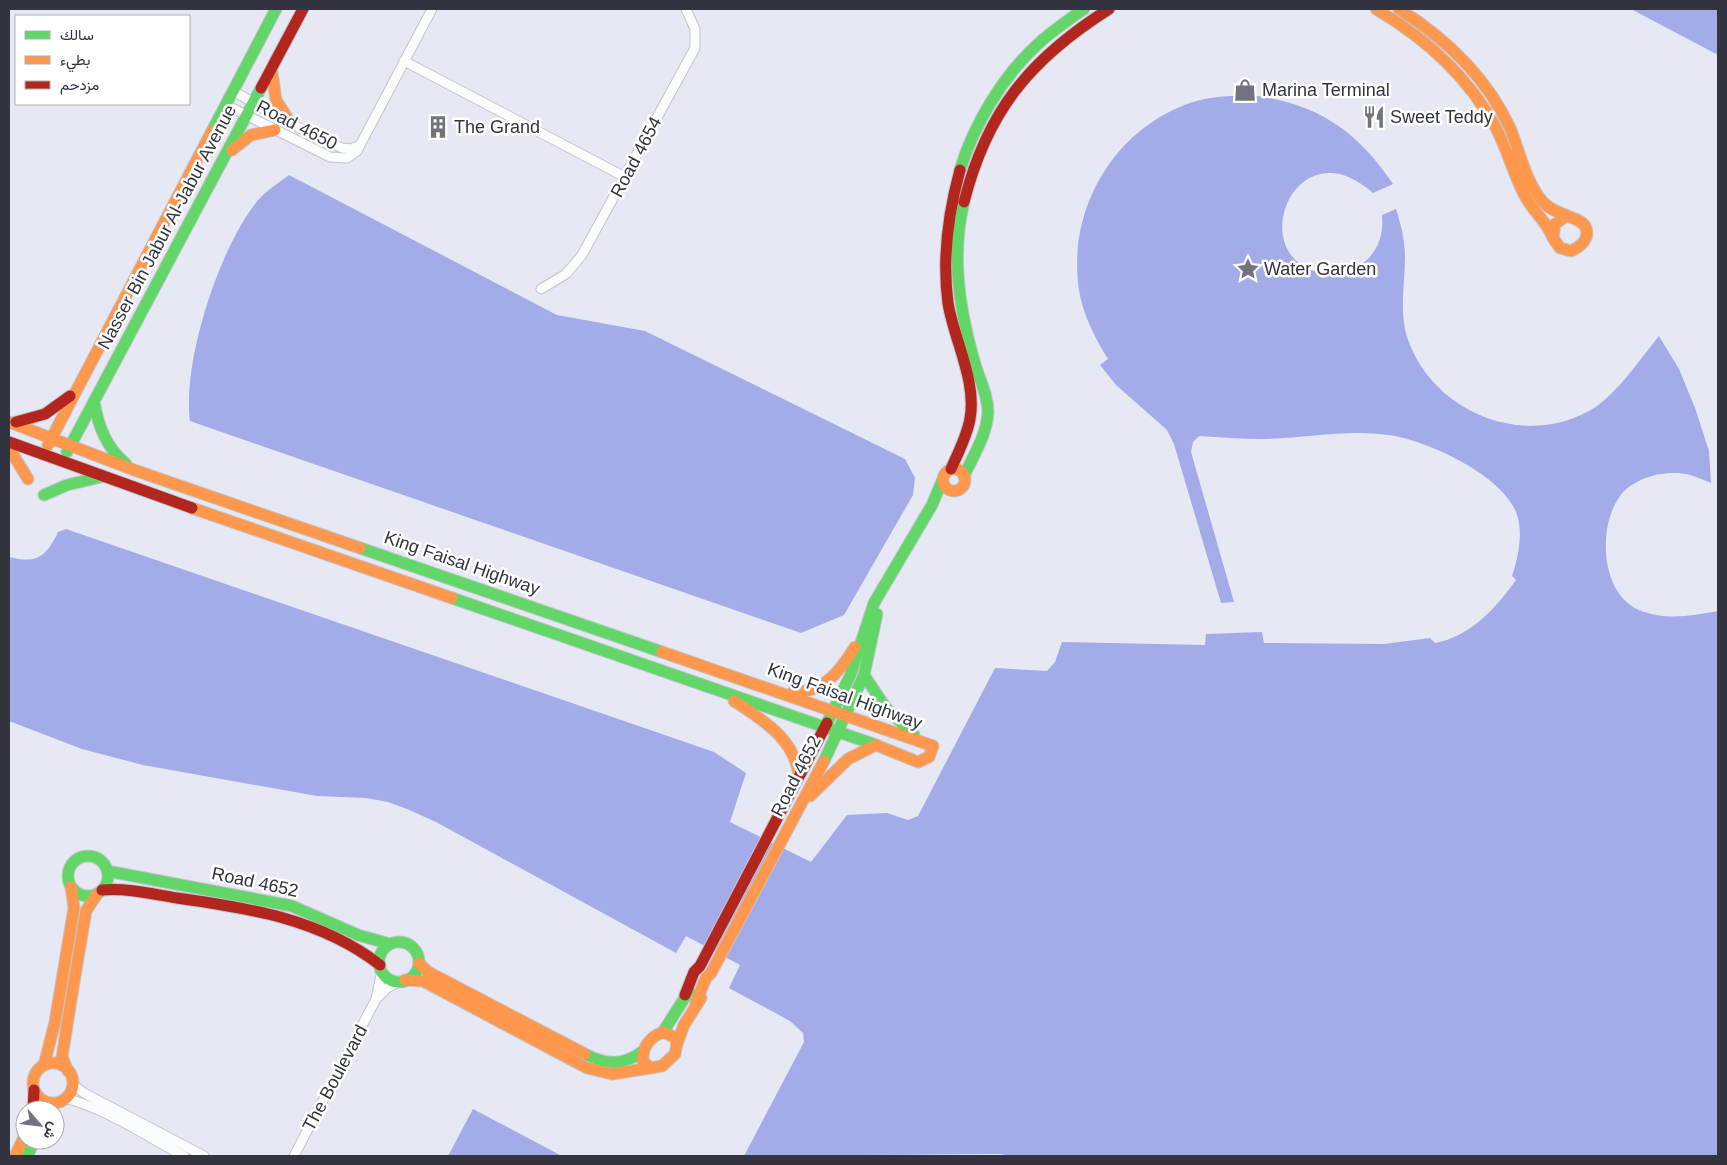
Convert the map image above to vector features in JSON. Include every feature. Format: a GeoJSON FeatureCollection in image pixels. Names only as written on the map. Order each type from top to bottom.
{"type":"FeatureCollection","features":[{"type":"Feature","properties":{"kind":"street","name":"Nasser Bin Jabur Al-Jabur Avenue"},"geometry":{"type":"LineString","coordinates":[[43,454],[276,9]]}},
{"type":"Feature","properties":{"kind":"street","name":"Nasser Bin Jabur Al-Jabur Avenue"},"geometry":{"type":"LineString","coordinates":[[62,461],[303,9]]}},
{"type":"Feature","properties":{"kind":"street"},"geometry":{"type":"LineString","coordinates":[[360,145],[432,9]]}},
{"type":"Feature","properties":{"kind":"street","name":"Road 4654"},"geometry":{"type":"LineString","coordinates":[[541,289],[558,280],[577,262],[626,177],[695,48],[696,29],[686,9]]}},
{"type":"Feature","properties":{"kind":"street"},"geometry":{"type":"LineString","coordinates":[[932,505],[944,475],[951,469],[968,429],[971,411],[969,392],[950,311],[946,272],[945,246],[948,222],[960,168],[993,99],[1011,75],[1038,45],[1084,9]]}},
{"type":"Feature","properties":{"kind":"street"},"geometry":{"type":"LineString","coordinates":[[942,481],[944,487],[950,491],[956,492],[962,488],[965,483],[964,476],[987,420],[987,402],[976,368],[960,302],[958,246],[968,184],[988,132],[1023,79],[1063,38],[1091,18],[1109,9]]}},
{"type":"Feature","properties":{"kind":"street"},"geometry":{"type":"LineString","coordinates":[[1376,9],[1408,28],[1431,46],[1468,86],[1496,128],[1523,193],[1532,209],[1549,227],[1555,244],[1571,251],[1582,245],[1585,240],[1586,228],[1578,219],[1558,214],[1545,205],[1537,194],[1504,118],[1479,79],[1440,38],[1399,9]]}},
{"type":"Feature","properties":{"kind":"street"},"geometry":{"type":"LineString","coordinates":[[404,61],[626,177]]}},
{"type":"Feature","properties":{"kind":"street"},"geometry":{"type":"LineString","coordinates":[[272,68],[271,83],[274,98],[281,112],[291,124]]}},
{"type":"Feature","properties":{"kind":"street","name":"Road 4650"},"geometry":{"type":"LineString","coordinates":[[233,92],[291,124],[342,148],[351,149],[360,145]]}},
{"type":"Feature","properties":{"kind":"street","name":"Road 4650"},"geometry":{"type":"LineString","coordinates":[[226,105],[335,159],[347,158],[360,145]]}},
{"type":"Feature","properties":{"kind":"street"},"geometry":{"type":"LineString","coordinates":[[222,160],[249,135],[262,130],[275,130]]}},
{"type":"Feature","properties":{"kind":"street"},"geometry":{"type":"LineString","coordinates":[[1553,238],[1555,224],[1566,216]]}},
{"type":"Feature","properties":{"kind":"street"},"geometry":{"type":"LineString","coordinates":[[10,423],[42,417],[56,409],[79,387]]}},
{"type":"Feature","properties":{"kind":"street"},"geometry":{"type":"LineString","coordinates":[[94,401],[101,433],[110,448],[134,470]]}},
{"type":"Feature","properties":{"kind":"street","name":"King Faisal Highway"},"geometry":{"type":"LineString","coordinates":[[9,442],[102,477],[923,762],[930,757],[933,746],[774,688],[134,470],[52,437],[10,423]]}},
{"type":"Feature","properties":{"kind":"street"},"geometry":{"type":"LineString","coordinates":[[9,448],[28,479]]}},
{"type":"Feature","properties":{"kind":"street"},"geometry":{"type":"LineString","coordinates":[[951,469],[960,471],[964,476]]}},
{"type":"Feature","properties":{"kind":"street"},"geometry":{"type":"LineString","coordinates":[[44,495],[78,481],[102,477]]}},
{"type":"Feature","properties":{"kind":"street"},"geometry":{"type":"LineString","coordinates":[[932,505],[950,491]]}},
{"type":"Feature","properties":{"kind":"street","name":"Road 4652"},"geometry":{"type":"LineString","coordinates":[[663,1032],[685,995],[694,972],[700,966],[850,676],[874,603],[932,505]]}},
{"type":"Feature","properties":{"kind":"street","name":"Road 4652"},"geometry":{"type":"LineString","coordinates":[[678,1044],[682,1029],[706,978],[711,973],[796,816],[846,715],[864,675],[886,585]]}},
{"type":"Feature","properties":{"kind":"street"},"geometry":{"type":"LineString","coordinates":[[774,688],[799,693],[811,691],[828,682],[841,669],[865,629]]}},
{"type":"Feature","properties":{"kind":"street"},"geometry":{"type":"LineString","coordinates":[[864,675],[890,713],[924,743]]}},
{"type":"Feature","properties":{"kind":"street"},"geometry":{"type":"LineString","coordinates":[[719,691],[762,720],[778,734],[796,756],[800,765],[799,776]]}},
{"type":"Feature","properties":{"kind":"street"},"geometry":{"type":"LineString","coordinates":[[802,804],[849,758],[857,752],[876,745]]}},
{"type":"Feature","properties":{"kind":"street"},"geometry":{"type":"LineString","coordinates":[[34,1100],[33,1078],[44,1065],[55,1022],[74,908],[71,887],[68,881],[70,866],[82,857],[98,859],[107,871],[108,878],[86,911],[62,1057],[72,1084],[204,1156]]}},
{"type":"Feature","properties":{"kind":"street","name":"Road 4652"},"geometry":{"type":"LineString","coordinates":[[107,871],[292,906],[358,934],[390,944]]}},
{"type":"Feature","properties":{"kind":"street"},"geometry":{"type":"LineString","coordinates":[[71,887],[84,895],[99,892]]}},
{"type":"Feature","properties":{"kind":"street","name":"Road 4652"},"geometry":{"type":"LineString","coordinates":[[99,892],[132,890],[215,903],[286,919],[307,925],[353,944],[364,950],[381,968]]}},
{"type":"Feature","properties":{"kind":"street"},"geometry":{"type":"LineString","coordinates":[[403,981],[417,970],[418,954],[406,943],[390,944],[380,957],[381,968],[390,979],[403,981],[423,981],[587,1068],[612,1074],[662,1067],[671,1061],[676,1052],[678,1044],[671,1034],[663,1032],[650,1039],[643,1051],[632,1059],[614,1064],[597,1060],[428,972],[419,962]]}},
{"type":"Feature","properties":{"kind":"street","name":"The Boulevard"},"geometry":{"type":"LineString","coordinates":[[376,999],[381,968]]}},
{"type":"Feature","properties":{"kind":"street","name":"The Boulevard"},"geometry":{"type":"LineString","coordinates":[[294,1156],[376,999],[387,988],[403,981]]}},
{"type":"Feature","properties":{"kind":"street"},"geometry":{"type":"LineString","coordinates":[[643,1051],[643,1061],[650,1068]]}},
{"type":"Feature","properties":{"kind":"street"},"geometry":{"type":"LineString","coordinates":[[44,1065],[57,1063],[68,1071]]}},
{"type":"Feature","properties":{"kind":"street"},"geometry":{"type":"LineString","coordinates":[[61,1100],[72,1084]]}},
{"type":"Feature","properties":{"kind":"street"},"geometry":{"type":"LineString","coordinates":[[34,1090],[44,1100]]}},
{"type":"Feature","properties":{"kind":"street"},"geometry":{"type":"LineString","coordinates":[[65,1100],[80,1102],[184,1156]]}},
{"type":"Feature","properties":{"kind":"water"},"geometry":{"type":"Polygon","coordinates":[[[1631,9],[1718,9],[1718,55],[1631,9]]]}},
{"type":"Feature","properties":{"kind":"water"},"geometry":{"type":"Polygon","coordinates":[[[1250,95],[1295,104],[1332,122],[1365,148],[1393,184],[1373,193],[1345,176],[1322,174],[1302,183],[1289,200],[1283,221],[1285,242],[1296,261],[1318,272],[1335,274],[1346,272],[1361,265],[1372,255],[1381,236],[1382,215],[1396,209],[1405,251],[1403,317],[1407,337],[1419,363],[1436,385],[1457,403],[1481,416],[1507,424],[1535,426],[1562,422],[1589,411],[1609,396],[1627,377],[1659,336],[1679,369],[1695,408],[1709,451],[1711,483],[1690,475],[1671,473],[1650,476],[1632,485],[1618,499],[1612,512],[1606,544],[1610,576],[1617,590],[1626,602],[1639,610],[1659,616],[1688,616],[1718,611],[1718,1156],[1010,1156],[1001,1154],[744,1156],[804,1042],[803,1033],[790,1021],[729,988],[740,965],[686,936],[676,953],[436,822],[388,802],[366,798],[317,796],[143,765],[82,749],[9,721],[9,557],[27,560],[34,559],[45,553],[58,532],[66,529],[714,752],[746,773],[730,822],[811,862],[847,815],[887,813],[908,820],[918,816],[995,668],[1047,671],[1055,662],[1062,642],[1205,645],[1206,634],[1262,632],[1264,643],[1384,644],[1430,638],[1435,643],[1460,635],[1491,611],[1516,580],[1512,576],[1519,550],[1519,522],[1513,506],[1492,482],[1461,461],[1426,445],[1395,436],[1362,433],[1263,439],[1199,436],[1193,442],[1191,452],[1234,602],[1221,603],[1174,444],[1167,430],[1116,385],[1100,365],[1108,359],[1094,335],[1083,308],[1079,290],[1077,260],[1080,231],[1089,203],[1101,177],[1118,153],[1138,132],[1163,116],[1190,103],[1205,99],[1250,95]]]}},
{"type":"Feature","properties":{"kind":"water"},"geometry":{"type":"Polygon","coordinates":[[[289,175],[557,315],[645,331],[905,459],[915,478],[913,495],[844,615],[801,633],[190,421],[189,396],[192,367],[198,337],[218,274],[245,219],[259,199],[289,175]]]}},
{"type":"Feature","properties":{"kind":"water"},"geometry":{"type":"Polygon","coordinates":[[[473,1109],[562,1156],[448,1156],[473,1109]]]}},
{"type":"Feature","properties":{"kind":"traffic: fast"},"geometry":{"type":"LineString","coordinates":[[212,131],[276,9]]}},
{"type":"Feature","properties":{"kind":"traffic: fast"},"geometry":{"type":"LineString","coordinates":[[960,170],[973,135],[982,118],[1013,71],[1043,39],[1084,9]]}},
{"type":"Feature","properties":{"kind":"traffic: fast"},"geometry":{"type":"LineString","coordinates":[[67,452],[261,88]]}},
{"type":"Feature","properties":{"kind":"traffic: fast"},"geometry":{"type":"LineString","coordinates":[[964,202],[958,241],[958,280],[968,338],[988,405],[985,429],[964,476]]}},
{"type":"Feature","properties":{"kind":"traffic: fast"},"geometry":{"type":"LineString","coordinates":[[94,401],[104,436],[113,450],[126,464]]}},
{"type":"Feature","properties":{"kind":"traffic: fast"},"geometry":{"type":"LineString","coordinates":[[44,495],[67,485],[101,477]]}},
{"type":"Feature","properties":{"kind":"traffic: fast"},"geometry":{"type":"LineString","coordinates":[[827,723],[850,676],[874,603],[932,505],[942,481]]}},
{"type":"Feature","properties":{"kind":"traffic: fast"},"geometry":{"type":"LineString","coordinates":[[360,548],[662,652]]}},
{"type":"Feature","properties":{"kind":"traffic: fast"},"geometry":{"type":"LineString","coordinates":[[452,598],[876,745]]}},
{"type":"Feature","properties":{"kind":"traffic: fast"},"geometry":{"type":"LineString","coordinates":[[824,761],[864,675],[877,614]]}},
{"type":"Feature","properties":{"kind":"traffic: fast"},"geometry":{"type":"LineString","coordinates":[[864,675],[886,708],[914,735]]}},
{"type":"Feature","properties":{"kind":"traffic: fast"},"geometry":{"type":"LineString","coordinates":[[88,856],[102,862],[108,876],[102,890],[88,896],[74,890],[68,876],[74,862],[88,856]]}},
{"type":"Feature","properties":{"kind":"traffic: fast"},"geometry":{"type":"LineString","coordinates":[[107,871],[292,906],[358,935],[390,944]]}},
{"type":"Feature","properties":{"kind":"traffic: fast"},"geometry":{"type":"LineString","coordinates":[[399,942],[413,948],[419,962],[413,976],[399,982],[385,976],[379,962],[385,948],[399,942]]}},
{"type":"Feature","properties":{"kind":"traffic: fast"},"geometry":{"type":"LineString","coordinates":[[663,1032],[689,991]]}},
{"type":"Feature","properties":{"kind":"traffic: fast"},"geometry":{"type":"LineString","coordinates":[[585,1054],[600,1060],[615,1062],[629,1059],[643,1051]]}},
{"type":"Feature","properties":{"kind":"traffic: fast"},"geometry":{"type":"LineString","coordinates":[[27,1156],[30,1150]]}},
{"type":"Feature","properties":{"kind":"traffic: slow"},"geometry":{"type":"LineString","coordinates":[[1376,9],[1428,46],[1459,75],[1485,109],[1496,128],[1527,200],[1547,226],[1553,238]]}},
{"type":"Feature","properties":{"kind":"traffic: slow"},"geometry":{"type":"LineString","coordinates":[[1399,9],[1448,46],[1477,76],[1489,92],[1510,128],[1527,175],[1542,201],[1553,210],[1579,221],[1586,228],[1587,236],[1581,245],[1571,251],[1560,248],[1553,238],[1555,224],[1566,216]]}},
{"type":"Feature","properties":{"kind":"traffic: slow"},"geometry":{"type":"LineString","coordinates":[[272,72],[276,100],[291,124]]}},
{"type":"Feature","properties":{"kind":"traffic: slow"},"geometry":{"type":"LineString","coordinates":[[232,150],[251,135],[275,130]]}},
{"type":"Feature","properties":{"kind":"traffic: slow"},"geometry":{"type":"LineString","coordinates":[[48,445],[212,131]]}},
{"type":"Feature","properties":{"kind":"traffic: slow"},"geometry":{"type":"LineString","coordinates":[[9,422],[134,470],[360,548]]}},
{"type":"Feature","properties":{"kind":"traffic: slow"},"geometry":{"type":"LineString","coordinates":[[9,448],[28,479]]}},
{"type":"Feature","properties":{"kind":"traffic: slow"},"geometry":{"type":"LineString","coordinates":[[950,469],[958,469],[965,476],[965,480],[965,484],[958,491],[950,491],[943,484],[943,476],[950,469]]}},
{"type":"Feature","properties":{"kind":"traffic: slow"},"geometry":{"type":"LineString","coordinates":[[192,508],[452,598]]}},
{"type":"Feature","properties":{"kind":"traffic: slow"},"geometry":{"type":"LineString","coordinates":[[793,692],[814,689],[822,685],[837,672],[855,647]]}},
{"type":"Feature","properties":{"kind":"traffic: slow"},"geometry":{"type":"LineString","coordinates":[[662,652],[933,746],[929,757],[918,762],[876,745]]}},
{"type":"Feature","properties":{"kind":"traffic: slow"},"geometry":{"type":"LineString","coordinates":[[734,701],[766,723],[784,741],[791,751],[799,776]]}},
{"type":"Feature","properties":{"kind":"traffic: slow"},"geometry":{"type":"LineString","coordinates":[[810,796],[848,759],[876,745]]}},
{"type":"Feature","properties":{"kind":"traffic: slow"},"geometry":{"type":"LineString","coordinates":[[696,1002],[706,978],[711,973],[824,761]]}},
{"type":"Feature","properties":{"kind":"traffic: slow"},"geometry":{"type":"LineString","coordinates":[[44,1065],[55,1022],[74,908],[71,887]]}},
{"type":"Feature","properties":{"kind":"traffic: slow"},"geometry":{"type":"LineString","coordinates":[[68,1071],[62,1057],[73,988],[86,911],[97,894]]}},
{"type":"Feature","properties":{"kind":"traffic: slow"},"geometry":{"type":"LineString","coordinates":[[419,963],[428,972],[585,1054]]}},
{"type":"Feature","properties":{"kind":"traffic: slow"},"geometry":{"type":"LineString","coordinates":[[405,980],[423,981],[587,1068],[612,1074],[650,1068]]}},
{"type":"Feature","properties":{"kind":"traffic: slow"},"geometry":{"type":"LineString","coordinates":[[677,1044],[684,1025],[701,998]]}},
{"type":"Feature","properties":{"kind":"traffic: slow"},"geometry":{"type":"LineString","coordinates":[[663,1032],[674,1037],[677,1043],[675,1054],[662,1066],[650,1068],[643,1061],[645,1047],[654,1037],[663,1032]]}},
{"type":"Feature","properties":{"kind":"traffic: slow"},"geometry":{"type":"LineString","coordinates":[[53,1063],[67,1069],[73,1083],[67,1097],[53,1103],[39,1097],[33,1083],[39,1069],[53,1063]]}},
{"type":"Feature","properties":{"kind":"traffic: slow"},"geometry":{"type":"LineString","coordinates":[[15,1156],[18,1150]]}},
{"type":"Feature","properties":{"kind":"traffic: jam"},"geometry":{"type":"LineString","coordinates":[[261,88],[303,9]]}},
{"type":"Feature","properties":{"kind":"traffic: jam"},"geometry":{"type":"LineString","coordinates":[[964,202],[985,140],[999,114],[1016,90],[1034,68],[1056,47],[1109,9]]}},
{"type":"Feature","properties":{"kind":"traffic: jam"},"geometry":{"type":"LineString","coordinates":[[951,469],[967,432],[971,405],[968,375],[951,317],[946,286],[947,236],[960,170]]}},
{"type":"Feature","properties":{"kind":"traffic: jam"},"geometry":{"type":"LineString","coordinates":[[16,422],[45,414],[70,396]]}},
{"type":"Feature","properties":{"kind":"traffic: jam"},"geometry":{"type":"LineString","coordinates":[[9,442],[192,508]]}},
{"type":"Feature","properties":{"kind":"traffic: jam"},"geometry":{"type":"LineString","coordinates":[[685,995],[694,972],[700,966],[827,723]]}},
{"type":"Feature","properties":{"kind":"traffic: jam"},"geometry":{"type":"LineString","coordinates":[[102,890],[140,892],[231,906],[283,918],[309,926],[334,937],[357,949],[380,965]]}},
{"type":"Feature","properties":{"kind":"traffic: jam"},"geometry":{"type":"LineString","coordinates":[[34,1090],[34,1100]]}},
{"type":"Feature","properties":{"kind":"place","name":"Marina Terminal"},"geometry":{"type":"Point","coordinates":[1245,90]}},
{"type":"Feature","properties":{"kind":"place","name":"Sweet Teddy"},"geometry":{"type":"Point","coordinates":[1374,117]}},
{"type":"Feature","properties":{"kind":"place","name":"The Grand"},"geometry":{"type":"Point","coordinates":[438,127]}},
{"type":"Feature","properties":{"kind":"place","name":"Water Garden"},"geometry":{"type":"Point","coordinates":[1248,269]}}]}
